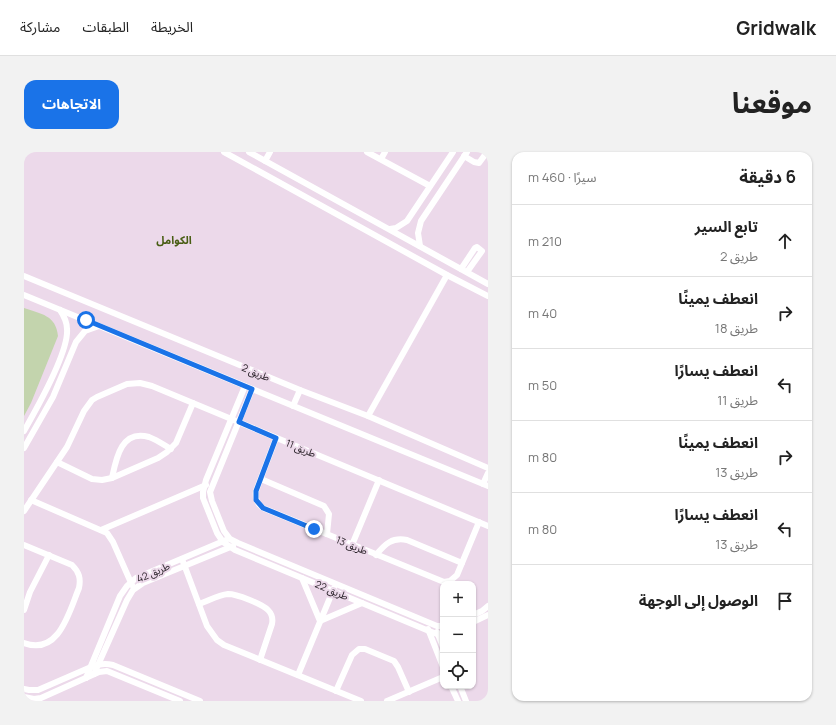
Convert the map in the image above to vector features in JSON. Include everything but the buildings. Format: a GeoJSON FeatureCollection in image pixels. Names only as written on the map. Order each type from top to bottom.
{"type":"FeatureCollection","features":[{"type":"Feature","properties":{"kind":"street"},"geometry":{"type":"LineString","coordinates":[[224,152],[447,276],[488,296]]}},
{"type":"Feature","properties":{"kind":"street"},"geometry":{"type":"LineString","coordinates":[[249,152],[486,283],[479,291]]}},
{"type":"Feature","properties":{"kind":"street"},"geometry":{"type":"LineString","coordinates":[[265,161],[270,152]]}},
{"type":"Feature","properties":{"kind":"street"},"geometry":{"type":"LineString","coordinates":[[367,152],[430,186]]}},
{"type":"Feature","properties":{"kind":"street"},"geometry":{"type":"LineString","coordinates":[[381,159],[385,152]]}},
{"type":"Feature","properties":{"kind":"street"},"geometry":{"type":"LineString","coordinates":[[390,229],[396,228],[407,221],[453,152]]}},
{"type":"Feature","properties":{"kind":"street"},"geometry":{"type":"LineString","coordinates":[[420,246],[418,233],[422,221],[466,154],[474,162],[479,163],[487,152]]}},
{"type":"Feature","properties":{"kind":"street"},"geometry":{"type":"LineString","coordinates":[[461,269],[477,247],[482,251],[467,272]]}},
{"type":"Feature","properties":{"kind":"street","name":"طريق 2"},"geometry":{"type":"LineString","coordinates":[[24,276],[300,390],[368,416],[488,468]]}},
{"type":"Feature","properties":{"kind":"street"},"geometry":{"type":"LineString","coordinates":[[368,416],[447,276]]}},
{"type":"Feature","properties":{"kind":"street","name":"طريق 2"},"geometry":{"type":"LineString","coordinates":[[24,295],[486,485]]}},
{"type":"Feature","properties":{"kind":"street"},"geometry":{"type":"LineString","coordinates":[[24,430],[48,386],[65,345],[67,330],[66,322],[60,310]]}},
{"type":"Feature","properties":{"kind":"street"},"geometry":{"type":"LineString","coordinates":[[24,448],[53,397],[76,342],[85,331],[98,326]]}},
{"type":"Feature","properties":{"kind":"street","name":"طريق 11"},"geometry":{"type":"LineString","coordinates":[[24,511],[67,447],[87,406],[96,397],[133,383],[146,384],[488,526]]}},
{"type":"Feature","properties":{"kind":"street"},"geometry":{"type":"LineString","coordinates":[[223,542],[217,533],[203,498],[204,486],[245,386]]}},
{"type":"Feature","properties":{"kind":"street"},"geometry":{"type":"LineString","coordinates":[[230,539],[224,531],[210,497],[210,492],[252,389]]}},
{"type":"Feature","properties":{"kind":"street"},"geometry":{"type":"LineString","coordinates":[[293,406],[300,390]]}},
{"type":"Feature","properties":{"kind":"street"},"geometry":{"type":"LineString","coordinates":[[57,462],[92,479],[102,480],[112,478],[158,458],[171,449],[180,436],[193,403]]}},
{"type":"Feature","properties":{"kind":"street"},"geometry":{"type":"LineString","coordinates":[[112,478],[121,447],[131,438],[137,436],[150,438],[171,449]]}},
{"type":"Feature","properties":{"kind":"street","name":"طريق 13"},"geometry":{"type":"LineString","coordinates":[[276,438],[256,493],[256,500],[260,506],[376,555],[444,582],[454,578],[479,522]]}},
{"type":"Feature","properties":{"kind":"street"},"geometry":{"type":"LineString","coordinates":[[486,485],[488,473]]}},
{"type":"Feature","properties":{"kind":"street"},"geometry":{"type":"LineString","coordinates":[[261,479],[324,506],[329,514],[327,534]]}},
{"type":"Feature","properties":{"kind":"street"},"geometry":{"type":"LineString","coordinates":[[352,545],[379,480]]}},
{"type":"Feature","properties":{"kind":"street"},"geometry":{"type":"LineString","coordinates":[[102,530],[213,482]]}},
{"type":"Feature","properties":{"kind":"street"},"geometry":{"type":"LineString","coordinates":[[31,500],[102,530],[111,537],[134,590]]}},
{"type":"Feature","properties":{"kind":"street","name":"طريق 42"},"geometry":{"type":"LineString","coordinates":[[86,678],[120,596],[130,582],[142,575],[230,539]]}},
{"type":"Feature","properties":{"kind":"street","name":"طريق 22"},"geometry":{"type":"LineString","coordinates":[[230,539],[430,623],[440,625]]}},
{"type":"Feature","properties":{"kind":"street"},"geometry":{"type":"LineString","coordinates":[[376,555],[389,541],[401,539],[407,540],[462,563]]}},
{"type":"Feature","properties":{"kind":"street","name":"طريق 22"},"geometry":{"type":"LineString","coordinates":[[223,542],[230,548],[429,631],[440,634]]}},
{"type":"Feature","properties":{"kind":"street","name":"طريق 42"},"geometry":{"type":"LineString","coordinates":[[94,674],[127,600],[134,590],[148,580],[230,548],[238,543]]}},
{"type":"Feature","properties":{"kind":"street"},"geometry":{"type":"LineString","coordinates":[[24,545],[72,565],[78,570],[81,582],[61,630],[56,636],[50,641],[34,646],[24,643]]}},
{"type":"Feature","properties":{"kind":"street"},"geometry":{"type":"LineString","coordinates":[[24,610],[30,592],[49,555]]}},
{"type":"Feature","properties":{"kind":"street"},"geometry":{"type":"LineString","coordinates":[[182,559],[207,626],[217,640],[224,645],[361,701]]}},
{"type":"Feature","properties":{"kind":"street"},"geometry":{"type":"LineString","coordinates":[[302,578],[320,620]]}},
{"type":"Feature","properties":{"kind":"street"},"geometry":{"type":"LineString","coordinates":[[298,676],[336,584]]}},
{"type":"Feature","properties":{"kind":"street"},"geometry":{"type":"LineString","coordinates":[[199,604],[219,596],[231,594],[246,599],[268,610],[273,619],[260,660]]}},
{"type":"Feature","properties":{"kind":"street"},"geometry":{"type":"LineString","coordinates":[[320,620],[362,603]]}},
{"type":"Feature","properties":{"kind":"street"},"geometry":{"type":"LineString","coordinates":[[476,613],[482,611],[488,606]]}},
{"type":"Feature","properties":{"kind":"street"},"geometry":{"type":"LineString","coordinates":[[476,621],[488,615]]}},
{"type":"Feature","properties":{"kind":"street"},"geometry":{"type":"LineString","coordinates":[[430,623],[429,631],[440,658]]}},
{"type":"Feature","properties":{"kind":"street"},"geometry":{"type":"LineString","coordinates":[[430,623],[440,634]]}},
{"type":"Feature","properties":{"kind":"street"},"geometry":{"type":"LineString","coordinates":[[336,691],[352,655],[359,649],[365,648],[394,661],[398,666],[409,692]]}},
{"type":"Feature","properties":{"kind":"street"},"geometry":{"type":"LineString","coordinates":[[24,689],[34,691],[38,690],[99,664],[112,665],[200,701]]}},
{"type":"Feature","properties":{"kind":"street"},"geometry":{"type":"LineString","coordinates":[[24,697],[34,699],[41,698],[103,671],[111,672],[179,701],[181,693]]}},
{"type":"Feature","properties":{"kind":"street"},"geometry":{"type":"LineString","coordinates":[[387,701],[440,678]]}},
{"type":"Feature","properties":{"kind":"street"},"geometry":{"type":"LineString","coordinates":[[452,689],[458,701]]}},
{"type":"Feature","properties":{"kind":"street"},"geometry":{"type":"LineString","coordinates":[[461,689],[466,701]]}},
{"type":"Feature","properties":{"kind":"green space"},"geometry":{"type":"Polygon","coordinates":[[[24,308],[47,316],[51,319],[57,329],[58,336],[31,403],[24,416],[24,308]]]}},
{"type":"Feature","properties":{"kind":"district","name":"الكوامل"},"geometry":{"type":"Point","coordinates":[174,240]}},
{"type":"Feature","properties":{"kind":"route"},"geometry":{"type":"LineString","coordinates":[[86,320],[252,389],[239,422],[276,438],[256,491],[256,500],[263,508],[314,529]]}}]}
